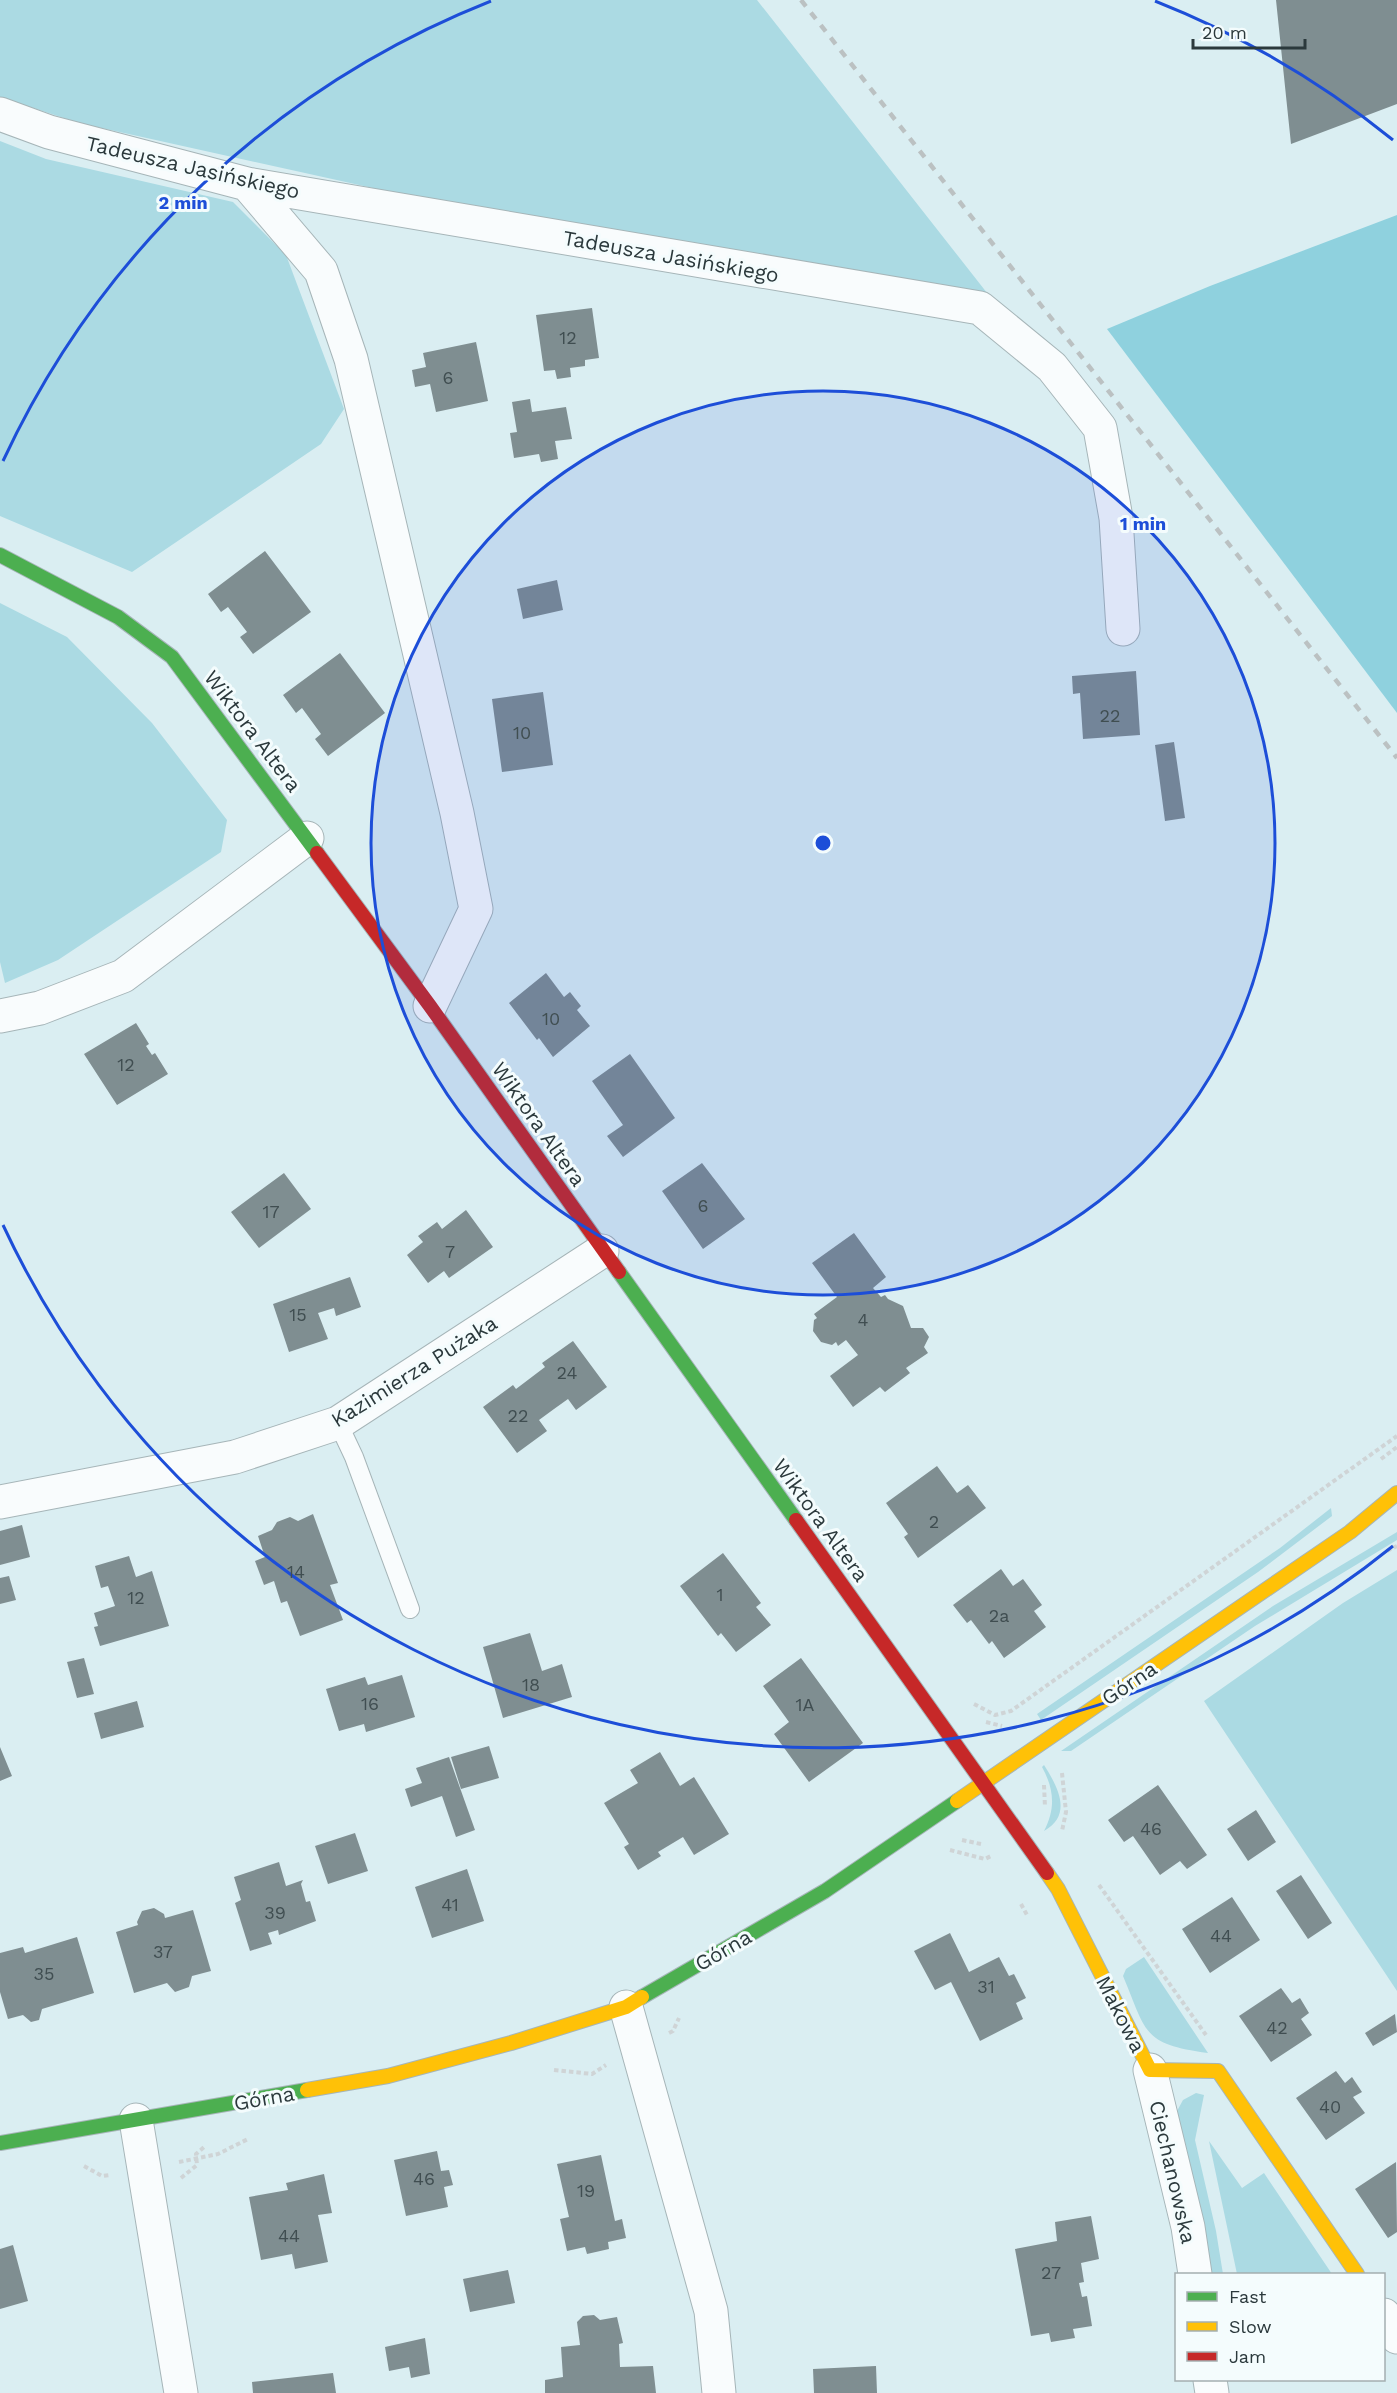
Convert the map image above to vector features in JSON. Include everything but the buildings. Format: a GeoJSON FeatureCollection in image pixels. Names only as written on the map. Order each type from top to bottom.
{"type":"FeatureCollection","features":[{"type":"Feature","properties":{"kind":"street","name":"Tadeusza Jasińskiego"},"geometry":{"type":"LineString","coordinates":[[0,114],[49,132],[248,184],[980,308],[1052,367],[1100,428],[1116,518],[1123,629]]}},
{"type":"Feature","properties":{"kind":"street"},"geometry":{"type":"LineString","coordinates":[[248,184],[321,271],[351,359],[457,813],[476,909],[430,1006]]}},
{"type":"Feature","properties":{"kind":"street","name":"Wiktora Altera"},"geometry":{"type":"LineString","coordinates":[[0,555],[118,617],[172,657],[430,1006],[602,1251],[984,1782]]}},
{"type":"Feature","properties":{"kind":"street"},"geometry":{"type":"LineString","coordinates":[[0,1016],[40,1008],[123,976],[307,838]]}},
{"type":"Feature","properties":{"kind":"street","name":"Kazimierza Pużaka"},"geometry":{"type":"LineString","coordinates":[[0,1502],[235,1457],[338,1423],[602,1251]]}},
{"type":"Feature","properties":{"kind":"street","name":"Górna"},"geometry":{"type":"LineString","coordinates":[[0,2143],[388,2076],[511,2043],[626,2007],[825,1891],[1350,1532],[1397,1493]]}},
{"type":"Feature","properties":{"kind":"street","name":"Górna"},"geometry":{"type":"LineString","coordinates":[[1350,1532],[1397,1508]]}},
{"type":"Feature","properties":{"kind":"street","name":"Makowa"},"geometry":{"type":"LineString","coordinates":[[984,1782],[1058,1889],[1150,2070],[1218,2071],[1356,2273]]}},
{"type":"Feature","properties":{"kind":"street"},"geometry":{"type":"LineString","coordinates":[[626,2007],[711,2311],[719,2393]]}},
{"type":"Feature","properties":{"kind":"street","name":"Ciechanowska"},"geometry":{"type":"LineString","coordinates":[[1150,2070],[1188,2227],[1195,2273]]}},
{"type":"Feature","properties":{"kind":"street"},"geometry":{"type":"LineString","coordinates":[[136,2120],[181,2393]]}},
{"type":"Feature","properties":{"kind":"street"},"geometry":{"type":"LineString","coordinates":[[1385,2318],[1397,2337]]}},
{"type":"Feature","properties":{"kind":"lane"},"geometry":{"type":"LineString","coordinates":[[338,1423],[354,1457],[410,1609]]}},
{"type":"Feature","properties":{"kind":"path"},"geometry":{"type":"LineString","coordinates":[[970,1700],[982,1710],[996,1715],[1011,1711],[1397,1436]]}},
{"type":"Feature","properties":{"kind":"path"},"geometry":{"type":"LineString","coordinates":[[1019,1706],[1061,1766],[1066,1812],[1062,1833],[1032,1851]]}},
{"type":"Feature","properties":{"kind":"path"},"geometry":{"type":"LineString","coordinates":[[111,2168],[117,2174]]}},
{"type":"Feature","properties":{"kind":"shaded area"},"geometry":{"type":"Polygon","coordinates":[[[0,0],[757,0],[991,298],[382,190],[79,123],[0,97],[0,0]]]}},
{"type":"Feature","properties":{"kind":"shaded area"},"geometry":{"type":"Polygon","coordinates":[[[0,141],[46,159],[233,202],[286,255],[344,409],[321,444],[132,572],[0,516],[0,141]]]}},
{"type":"Feature","properties":{"kind":"shaded area"},"geometry":{"type":"Polygon","coordinates":[[[1397,215],[1397,713],[1107,329],[1210,286],[1397,215]]]}},
{"type":"Feature","properties":{"kind":"shaded area"},"geometry":{"type":"Polygon","coordinates":[[[0,603],[67,637],[152,723],[227,820],[221,852],[58,960],[5,983],[0,962],[0,603]]]}},
{"type":"Feature","properties":{"kind":"shaded area"},"geometry":{"type":"Polygon","coordinates":[[[1331,1508],[1332,1516],[1258,1572],[1041,1720],[1037,1714],[1280,1548],[1331,1508]]]}},
{"type":"Feature","properties":{"kind":"shaded area"},"geometry":{"type":"Polygon","coordinates":[[[1397,1532],[1397,1540],[1255,1626],[1071,1751],[1061,1751],[1273,1606],[1397,1532]]]}},
{"type":"Feature","properties":{"kind":"shaded area"},"geometry":{"type":"Polygon","coordinates":[[[1397,1570],[1397,1991],[1204,1701],[1343,1603],[1397,1570]]]}},
{"type":"Feature","properties":{"kind":"shaded area"},"geometry":{"type":"Polygon","coordinates":[[[1044,1765],[1058,1791],[1060,1809],[1053,1824],[1044,1831],[1048,1823],[1052,1799],[1049,1783],[1042,1767],[1044,1765]]]}},
{"type":"Feature","properties":{"kind":"shaded area"},"geometry":{"type":"Polygon","coordinates":[[[1144,1957],[1208,2053],[1170,2045],[1158,2040],[1143,2023],[1123,1976],[1126,1969],[1144,1957]]]}},
{"type":"Feature","properties":{"kind":"shaded area"},"geometry":{"type":"Polygon","coordinates":[[[1196,2093],[1204,2095],[1195,2140],[1216,2231],[1223,2273],[1212,2273],[1205,2232],[1177,2111],[1183,2100],[1196,2093]]]}},
{"type":"Feature","properties":{"kind":"shaded area"},"geometry":{"type":"Polygon","coordinates":[[[1209,2141],[1242,2188],[1264,2173],[1331,2273],[1237,2273],[1209,2141]]]}},
{"type":"Feature","properties":{"kind":"railway"},"geometry":{"type":"LineString","coordinates":[[801,0],[1397,758]]}},
{"type":"Feature","properties":{"kind":"traffic: fast"},"geometry":{"type":"LineString","coordinates":[[0,555],[118,617],[172,657],[317,853]]}},
{"type":"Feature","properties":{"kind":"traffic: fast"},"geometry":{"type":"LineString","coordinates":[[619,1272],[796,1520]]}},
{"type":"Feature","properties":{"kind":"traffic: fast"},"geometry":{"type":"LineString","coordinates":[[642,1997],[825,1891],[957,1801]]}},
{"type":"Feature","properties":{"kind":"traffic: fast"},"geometry":{"type":"LineString","coordinates":[[0,2143],[307,2090]]}},
{"type":"Feature","properties":{"kind":"traffic: slow"},"geometry":{"type":"LineString","coordinates":[[957,1801],[1350,1532],[1397,1493]]}},
{"type":"Feature","properties":{"kind":"traffic: slow"},"geometry":{"type":"LineString","coordinates":[[1047,1873],[1058,1889],[1150,2070],[1218,2071],[1356,2273]]}},
{"type":"Feature","properties":{"kind":"traffic: slow"},"geometry":{"type":"LineString","coordinates":[[307,2090],[388,2076],[511,2043],[626,2007],[642,1997]]}},
{"type":"Feature","properties":{"kind":"traffic: jam"},"geometry":{"type":"LineString","coordinates":[[317,853],[430,1006],[619,1272]]}},
{"type":"Feature","properties":{"kind":"traffic: jam"},"geometry":{"type":"LineString","coordinates":[[796,1520],[1047,1873]]}}]}
